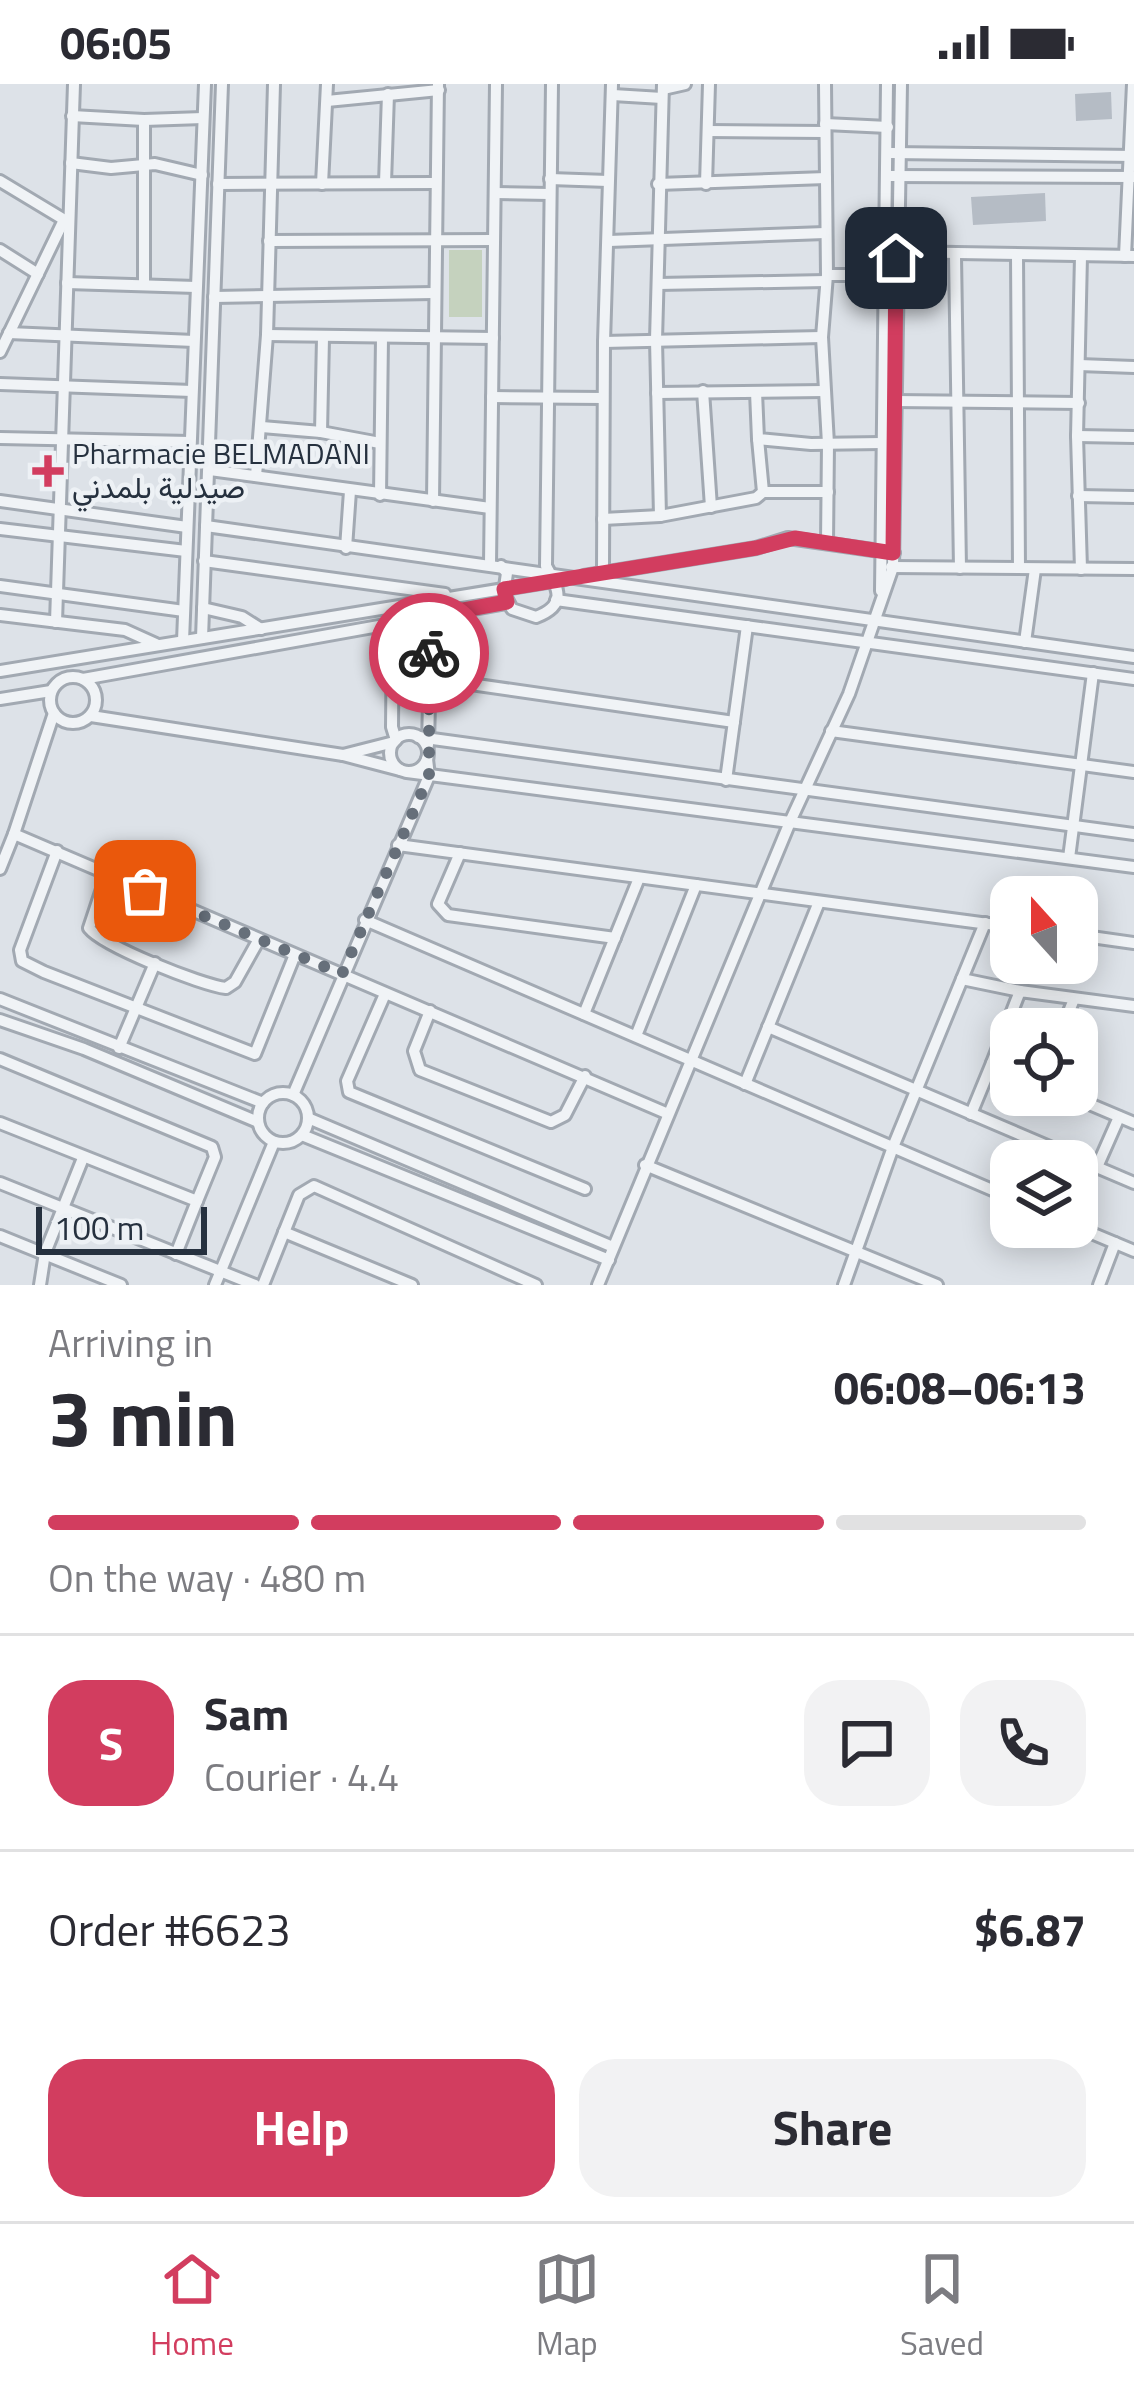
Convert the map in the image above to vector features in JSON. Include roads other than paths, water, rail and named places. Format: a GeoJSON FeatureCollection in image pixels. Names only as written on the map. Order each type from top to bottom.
{"type":"FeatureCollection","features":[{"type":"Feature","properties":{"kind":"street"},"geometry":{"type":"LineString","coordinates":[[56,622],[74,84]]}},
{"type":"Feature","properties":{"kind":"street"},"geometry":{"type":"LineString","coordinates":[[183,641],[205,84]]}},
{"type":"Feature","properties":{"kind":"street"},"geometry":{"type":"LineString","coordinates":[[202,638],[222,84]]}},
{"type":"Feature","properties":{"kind":"street"},"geometry":{"type":"LineString","coordinates":[[256,476],[267,335],[274,84]]}},
{"type":"Feature","properties":{"kind":"street"},"geometry":{"type":"LineString","coordinates":[[322,184],[327,84]]}},
{"type":"Feature","properties":{"kind":"street"},"geometry":{"type":"LineString","coordinates":[[495,565],[490,508],[496,84]]}},
{"type":"Feature","properties":{"kind":"street"},"geometry":{"type":"LineString","coordinates":[[495,565],[507,573],[506,596],[519,615],[536,617],[551,609],[556,600],[549,398],[552,84]]}},
{"type":"Feature","properties":{"kind":"street"},"geometry":{"type":"LineString","coordinates":[[603,569],[612,90],[662,90],[685,84]]}},
{"type":"Feature","properties":{"kind":"street"},"geometry":{"type":"LineString","coordinates":[[706,184],[710,84]]}},
{"type":"Feature","properties":{"kind":"street"},"geometry":{"type":"LineString","coordinates":[[825,84],[822,337],[829,444],[827,543]]}},
{"type":"Feature","properties":{"kind":"street"},"geometry":{"type":"LineString","coordinates":[[887,84],[892,153]]}},
{"type":"Feature","properties":{"kind":"street"},"geometry":{"type":"LineString","coordinates":[[598,1285],[666,1113],[831,731],[881,598],[894,401],[892,153],[901,84]]}},
{"type":"Feature","properties":{"kind":"street"},"geometry":{"type":"LineString","coordinates":[[896,252],[1130,256],[1132,84]]}},
{"type":"Feature","properties":{"kind":"street"},"geometry":{"type":"LineString","coordinates":[[327,101],[438,87],[433,501]]}},
{"type":"Feature","properties":{"kind":"street"},"geometry":{"type":"LineString","coordinates":[[660,516],[656,340],[662,90]]}},
{"type":"Feature","properties":{"kind":"street"},"geometry":{"type":"LineString","coordinates":[[385,183],[388,94]]}},
{"type":"Feature","properties":{"kind":"street"},"geometry":{"type":"LineString","coordinates":[[72,116],[203,118]]}},
{"type":"Feature","properties":{"kind":"street"},"geometry":{"type":"LineString","coordinates":[[144,120],[144,283]]}},
{"type":"Feature","properties":{"kind":"street"},"geometry":{"type":"LineString","coordinates":[[708,131],[887,128]]}},
{"type":"Feature","properties":{"kind":"street"},"geometry":{"type":"LineString","coordinates":[[892,153],[1131,156]]}},
{"type":"Feature","properties":{"kind":"street"},"geometry":{"type":"LineString","coordinates":[[71,164],[102,168],[143,164],[202,175]]}},
{"type":"Feature","properties":{"kind":"street"},"geometry":{"type":"LineString","coordinates":[[892,176],[1131,177]]}},
{"type":"Feature","properties":{"kind":"street"},"geometry":{"type":"LineString","coordinates":[[887,560],[883,443],[892,176]]}},
{"type":"Feature","properties":{"kind":"street"},"geometry":{"type":"LineString","coordinates":[[658,184],[826,178]]}},
{"type":"Feature","properties":{"kind":"street"},"geometry":{"type":"LineString","coordinates":[[550,179],[608,181]]}},
{"type":"Feature","properties":{"kind":"street"},"geometry":{"type":"LineString","coordinates":[[0,182],[67,221]]}},
{"type":"Feature","properties":{"kind":"street"},"geometry":{"type":"LineString","coordinates":[[218,184],[435,183]]}},
{"type":"Feature","properties":{"kind":"street"},"geometry":{"type":"LineString","coordinates":[[495,193],[549,194]]}},
{"type":"Feature","properties":{"kind":"street"},"geometry":{"type":"LineString","coordinates":[[0,352],[67,221]]}},
{"type":"Feature","properties":{"kind":"street"},"geometry":{"type":"LineString","coordinates":[[609,241],[825,233]]}},
{"type":"Feature","properties":{"kind":"street"},"geometry":{"type":"LineString","coordinates":[[269,242],[494,240]]}},
{"type":"Feature","properties":{"kind":"street"},"geometry":{"type":"LineString","coordinates":[[0,250],[38,274]]}},
{"type":"Feature","properties":{"kind":"street"},"geometry":{"type":"LineString","coordinates":[[1017,255],[1019,568]]}},
{"type":"Feature","properties":{"kind":"street"},"geometry":{"type":"LineString","coordinates":[[955,256],[960,568]]}},
{"type":"Feature","properties":{"kind":"street"},"geometry":{"type":"LineString","coordinates":[[1081,256],[1077,436],[1081,569]]}},
{"type":"Feature","properties":{"kind":"street"},"geometry":{"type":"LineString","coordinates":[[658,284],[886,275]]}},
{"type":"Feature","properties":{"kind":"street"},"geometry":{"type":"LineString","coordinates":[[67,283],[196,287]]}},
{"type":"Feature","properties":{"kind":"street"},"geometry":{"type":"LineString","coordinates":[[214,297],[434,293]]}},
{"type":"Feature","properties":{"kind":"street"},"geometry":{"type":"LineString","coordinates":[[9,333],[194,341]]}},
{"type":"Feature","properties":{"kind":"street"},"geometry":{"type":"LineString","coordinates":[[267,335],[493,338]]}},
{"type":"Feature","properties":{"kind":"street"},"geometry":{"type":"LineString","coordinates":[[604,342],[822,337]]}},
{"type":"Feature","properties":{"kind":"street"},"geometry":{"type":"LineString","coordinates":[[321,432],[323,338]]}},
{"type":"Feature","properties":{"kind":"street"},"geometry":{"type":"LineString","coordinates":[[380,495],[382,338]]}},
{"type":"Feature","properties":{"kind":"street"},"geometry":{"type":"LineString","coordinates":[[1079,365],[1134,367]]}},
{"type":"Feature","properties":{"kind":"street"},"geometry":{"type":"LineString","coordinates":[[0,384],[192,391]]}},
{"type":"Feature","properties":{"kind":"street"},"geometry":{"type":"LineString","coordinates":[[703,391],[711,507]]}},
{"type":"Feature","properties":{"kind":"street"},"geometry":{"type":"LineString","coordinates":[[657,393],[824,391]]}},
{"type":"Feature","properties":{"kind":"street"},"geometry":{"type":"LineString","coordinates":[[756,392],[763,492]]}},
{"type":"Feature","properties":{"kind":"street"},"geometry":{"type":"LineString","coordinates":[[492,397],[603,398]]}},
{"type":"Feature","properties":{"kind":"street"},"geometry":{"type":"LineString","coordinates":[[894,401],[1079,403]]}},
{"type":"Feature","properties":{"kind":"street"},"geometry":{"type":"LineString","coordinates":[[262,427],[380,443]]}},
{"type":"Feature","properties":{"kind":"street"},"geometry":{"type":"LineString","coordinates":[[1077,436],[1134,437]]}},
{"type":"Feature","properties":{"kind":"street"},"geometry":{"type":"LineString","coordinates":[[0,438],[190,442]]}},
{"type":"Feature","properties":{"kind":"street"},"geometry":{"type":"LineString","coordinates":[[758,439],[883,443]]}},
{"type":"Feature","properties":{"kind":"street"},"geometry":{"type":"LineString","coordinates":[[210,470],[490,508]]}},
{"type":"Feature","properties":{"kind":"street"},"geometry":{"type":"LineString","coordinates":[[346,548],[350,491]]}},
{"type":"Feature","properties":{"kind":"street"},"geometry":{"type":"LineString","coordinates":[[603,519],[660,516],[748,502],[763,492],[828,492]]}},
{"type":"Feature","properties":{"kind":"street"},"geometry":{"type":"LineString","coordinates":[[1078,496],[1134,497]]}},
{"type":"Feature","properties":{"kind":"street"},"geometry":{"type":"LineString","coordinates":[[0,501],[187,527]]}},
{"type":"Feature","properties":{"kind":"street"},"geometry":{"type":"LineString","coordinates":[[206,526],[1134,656]]}},
{"type":"Feature","properties":{"kind":"street"},"geometry":{"type":"LineString","coordinates":[[0,529],[186,551]]}},
{"type":"Feature","properties":{"kind":"street"},"geometry":{"type":"LineString","coordinates":[[578,577],[756,548],[788,538],[887,560],[960,568],[1134,569]]}},
{"type":"Feature","properties":{"kind":"street"},"geometry":{"type":"LineString","coordinates":[[205,561],[459,596],[506,596]]}},
{"type":"Feature","properties":{"kind":"street"},"geometry":{"type":"LineString","coordinates":[[1024,642],[1035,568]]}},
{"type":"Feature","properties":{"kind":"street"},"geometry":{"type":"LineString","coordinates":[[553,576],[506,596],[431,616],[61,680],[51,691],[50,705],[71,724],[91,716],[344,755],[429,776],[1134,867]]}},
{"type":"Feature","properties":{"kind":"street"},"geometry":{"type":"LineString","coordinates":[[0,586],[184,610]]}},
{"type":"Feature","properties":{"kind":"street"},"geometry":{"type":"LineString","coordinates":[[0,671],[459,596]]}},
{"type":"Feature","properties":{"kind":"street"},"geometry":{"type":"LineString","coordinates":[[556,600],[1134,679]]}},
{"type":"Feature","properties":{"kind":"street"},"geometry":{"type":"LineString","coordinates":[[203,608],[242,617],[261,629]]}},
{"type":"Feature","properties":{"kind":"street"},"geometry":{"type":"LineString","coordinates":[[0,615],[124,630],[159,645]]}},
{"type":"Feature","properties":{"kind":"street"},"geometry":{"type":"LineString","coordinates":[[293,1095],[429,776],[425,748],[431,616]]}},
{"type":"Feature","properties":{"kind":"street"},"geometry":{"type":"LineString","coordinates":[[393,622],[395,741],[390,757],[404,771]]}},
{"type":"Feature","properties":{"kind":"street"},"geometry":{"type":"LineString","coordinates":[[726,780],[747,626]]}},
{"type":"Feature","properties":{"kind":"street"},"geometry":{"type":"LineString","coordinates":[[1069,858],[1093,673]]}},
{"type":"Feature","properties":{"kind":"street"},"geometry":{"type":"LineString","coordinates":[[429,678],[734,722]]}},
{"type":"Feature","properties":{"kind":"street"},"geometry":{"type":"LineString","coordinates":[[82,679],[96,695],[91,716]]}},
{"type":"Feature","properties":{"kind":"street"},"geometry":{"type":"LineString","coordinates":[[0,699],[51,691]]}},
{"type":"Feature","properties":{"kind":"street"},"geometry":{"type":"LineString","coordinates":[[0,869],[54,713]]}},
{"type":"Feature","properties":{"kind":"street"},"geometry":{"type":"LineString","coordinates":[[831,731],[1134,772]]}},
{"type":"Feature","properties":{"kind":"street"},"geometry":{"type":"LineString","coordinates":[[344,755],[406,735],[425,748],[726,780],[1134,834]]}},
{"type":"Feature","properties":{"kind":"street"},"geometry":{"type":"LineString","coordinates":[[404,771],[419,769],[425,748]]}},
{"type":"Feature","properties":{"kind":"street"},"geometry":{"type":"LineString","coordinates":[[14,833],[666,1113]]}},
{"type":"Feature","properties":{"kind":"street"},"geometry":{"type":"LineString","coordinates":[[398,845],[990,924]]}},
{"type":"Feature","properties":{"kind":"street"},"geometry":{"type":"LineString","coordinates":[[57,851],[20,950],[22,961],[255,1054],[294,957]]}},
{"type":"Feature","properties":{"kind":"street"},"geometry":{"type":"LineString","coordinates":[[460,853],[438,904],[448,915],[615,938]]}},
{"type":"Feature","properties":{"kind":"street"},"geometry":{"type":"LineString","coordinates":[[107,874],[89,923],[92,933],[154,963],[226,988],[235,982],[258,941]]}},
{"type":"Feature","properties":{"kind":"street"},"geometry":{"type":"LineString","coordinates":[[584,1014],[639,878]]}},
{"type":"Feature","properties":{"kind":"street"},"geometry":{"type":"LineString","coordinates":[[636,1036],[696,886]]}},
{"type":"Feature","properties":{"kind":"street"},"geometry":{"type":"LineString","coordinates":[[746,1084],[819,902]]}},
{"type":"Feature","properties":{"kind":"street"},"geometry":{"type":"LineString","coordinates":[[365,920],[990,1189]]}},
{"type":"Feature","properties":{"kind":"street"},"geometry":{"type":"LineString","coordinates":[[844,1285],[893,1147],[985,923]]}},
{"type":"Feature","properties":{"kind":"street"},"geometry":{"type":"LineString","coordinates":[[1098,938],[1134,943]]}},
{"type":"Feature","properties":{"kind":"street"},"geometry":{"type":"LineString","coordinates":[[119,1048],[154,963]]}},
{"type":"Feature","properties":{"kind":"street"},"geometry":{"type":"LineString","coordinates":[[962,979],[1134,1006]]}},
{"type":"Feature","properties":{"kind":"street"},"geometry":{"type":"LineString","coordinates":[[1013,1008],[1020,991]]}},
{"type":"Feature","properties":{"kind":"street"},"geometry":{"type":"LineString","coordinates":[[385,994],[347,1081],[349,1092],[585,1189]]}},
{"type":"Feature","properties":{"kind":"street"},"geometry":{"type":"LineString","coordinates":[[0,999],[263,1103]]}},
{"type":"Feature","properties":{"kind":"street"},"geometry":{"type":"LineString","coordinates":[[1070,1008],[1074,999]]}},
{"type":"Feature","properties":{"kind":"street"},"geometry":{"type":"LineString","coordinates":[[430,1010],[414,1051],[420,1070],[551,1122],[565,1115],[586,1076]]}},
{"type":"Feature","properties":{"kind":"street"},"geometry":{"type":"LineString","coordinates":[[0,1020],[84,1049],[258,1122]]}},
{"type":"Feature","properties":{"kind":"street"},"geometry":{"type":"LineString","coordinates":[[768,1027],[1033,1140]]}},
{"type":"Feature","properties":{"kind":"street"},"geometry":{"type":"LineString","coordinates":[[0,1059],[212,1147],[215,1157],[176,1254]]}},
{"type":"Feature","properties":{"kind":"street"},"geometry":{"type":"LineString","coordinates":[[971,1114],[990,1068]]}},
{"type":"Feature","properties":{"kind":"street"},"geometry":{"type":"LineString","coordinates":[[302,1135],[308,1118],[301,1101],[277,1094],[263,1103],[258,1122],[274,1142],[302,1135],[611,1253]]}},
{"type":"Feature","properties":{"kind":"street"},"geometry":{"type":"LineString","coordinates":[[1098,1108],[1134,1123]]}},
{"type":"Feature","properties":{"kind":"street"},"geometry":{"type":"LineString","coordinates":[[1098,1165],[1119,1117]]}},
{"type":"Feature","properties":{"kind":"street"},"geometry":{"type":"LineString","coordinates":[[308,1118],[611,1253]]}},
{"type":"Feature","properties":{"kind":"street"},"geometry":{"type":"LineString","coordinates":[[0,1123],[196,1201]]}},
{"type":"Feature","properties":{"kind":"street"},"geometry":{"type":"LineString","coordinates":[[218,1279],[274,1142]]}},
{"type":"Feature","properties":{"kind":"street"},"geometry":{"type":"LineString","coordinates":[[40,1285],[45,1253],[83,1158]]}},
{"type":"Feature","properties":{"kind":"street"},"geometry":{"type":"LineString","coordinates":[[646,1165],[937,1285]]}},
{"type":"Feature","properties":{"kind":"street"},"geometry":{"type":"LineString","coordinates":[[1098,1167],[1134,1183]]}},
{"type":"Feature","properties":{"kind":"street"},"geometry":{"type":"LineString","coordinates":[[0,1183],[176,1254],[218,1279],[259,1285],[298,1195],[314,1186],[536,1285]]}},
{"type":"Feature","properties":{"kind":"street"},"geometry":{"type":"LineString","coordinates":[[284,1232],[406,1284]]}},
{"type":"Feature","properties":{"kind":"street"},"geometry":{"type":"LineString","coordinates":[[1098,1236],[1134,1251]]}},
{"type":"Feature","properties":{"kind":"street"},"geometry":{"type":"LineString","coordinates":[[0,1237],[121,1285]]}},
{"type":"Feature","properties":{"kind":"street"},"geometry":{"type":"LineString","coordinates":[[1099,1285],[1114,1243]]}},
{"type":"Feature","properties":{"kind":"place","name":"Pharmacie BELMADANI صيدلية بلمدني"},"geometry":{"type":"Point","coordinates":[48,471]}}]}
